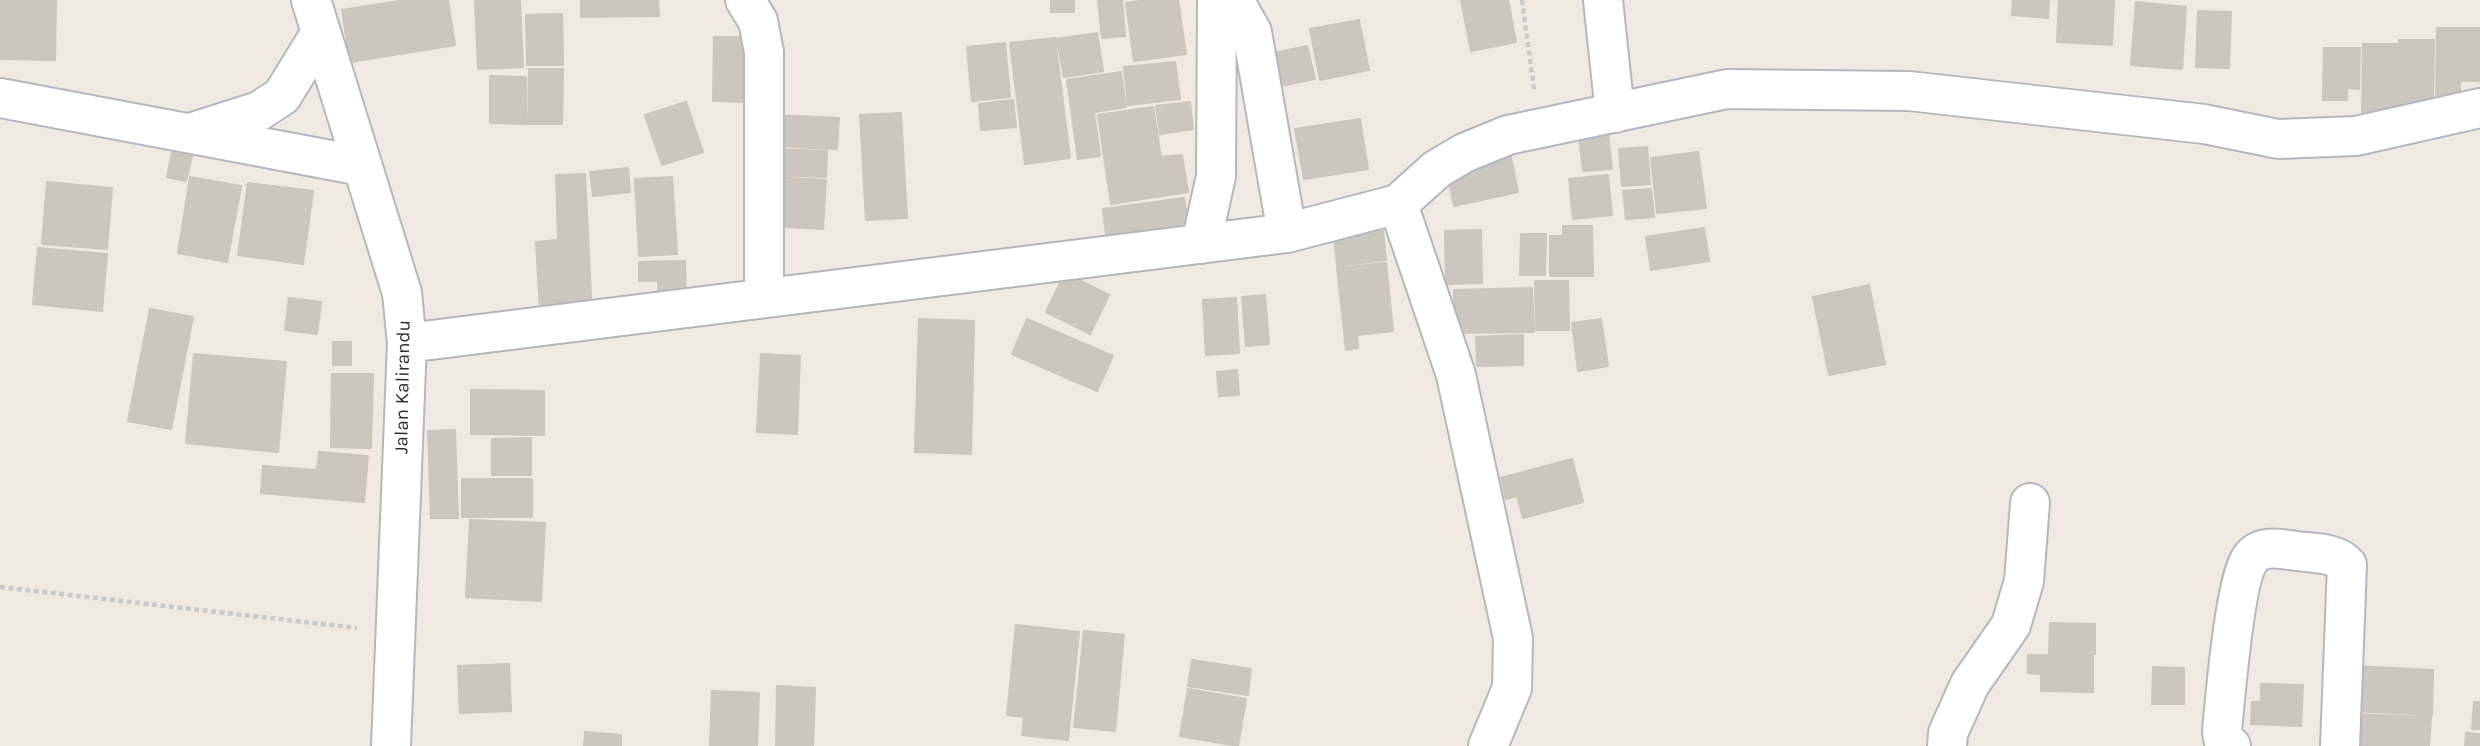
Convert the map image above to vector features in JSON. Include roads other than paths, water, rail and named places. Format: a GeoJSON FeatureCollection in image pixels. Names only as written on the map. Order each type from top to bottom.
{"type":"FeatureCollection","features":[{"type":"Feature","properties":{"kind":"street"},"geometry":{"type":"LineString","coordinates":[[745,0],[758,21],[764,52],[764,298]]}},
{"type":"Feature","properties":{"kind":"street"},"geometry":{"type":"LineString","coordinates":[[1200,244],[1216,176],[1217,0]]}},
{"type":"Feature","properties":{"kind":"street"},"geometry":{"type":"LineString","coordinates":[[1234,0],[1252,32],[1287,233]]}},
{"type":"Feature","properties":{"kind":"street"},"geometry":{"type":"LineString","coordinates":[[1603,0],[1615,113]]}},
{"type":"Feature","properties":{"kind":"street"},"geometry":{"type":"LineString","coordinates":[[188,133],[259,111],[282,96],[315,17]]}},
{"type":"Feature","properties":{"kind":"street","name":"Jalan Kalirandu"},"geometry":{"type":"LineString","coordinates":[[315,17],[402,293],[407,342],[391,746]]}},
{"type":"Feature","properties":{"kind":"street"},"geometry":{"type":"LineString","coordinates":[[407,342],[1287,233],[1398,204],[1437,169],[1464,153],[1508,135],[1727,89],[1909,91],[2204,124],[2278,139],[2356,136],[2480,108]]}},
{"type":"Feature","properties":{"kind":"street"},"geometry":{"type":"LineString","coordinates":[[0,98],[362,166]]}},
{"type":"Feature","properties":{"kind":"street"},"geometry":{"type":"LineString","coordinates":[[1398,204],[1456,375],[1513,638],[1512,688],[1488,746]]}},
{"type":"Feature","properties":{"kind":"street"},"geometry":{"type":"LineString","coordinates":[[1947,746],[1948,733],[1970,684],[2011,625],[2024,581],[2030,503]]}},
{"type":"Feature","properties":{"kind":"street"},"geometry":{"type":"LineString","coordinates":[[2231,746],[2224,743],[2222,732],[2240,585],[2246,567],[2257,552],[2281,549],[2335,557],[2347,565],[2340,746]]}}]}
